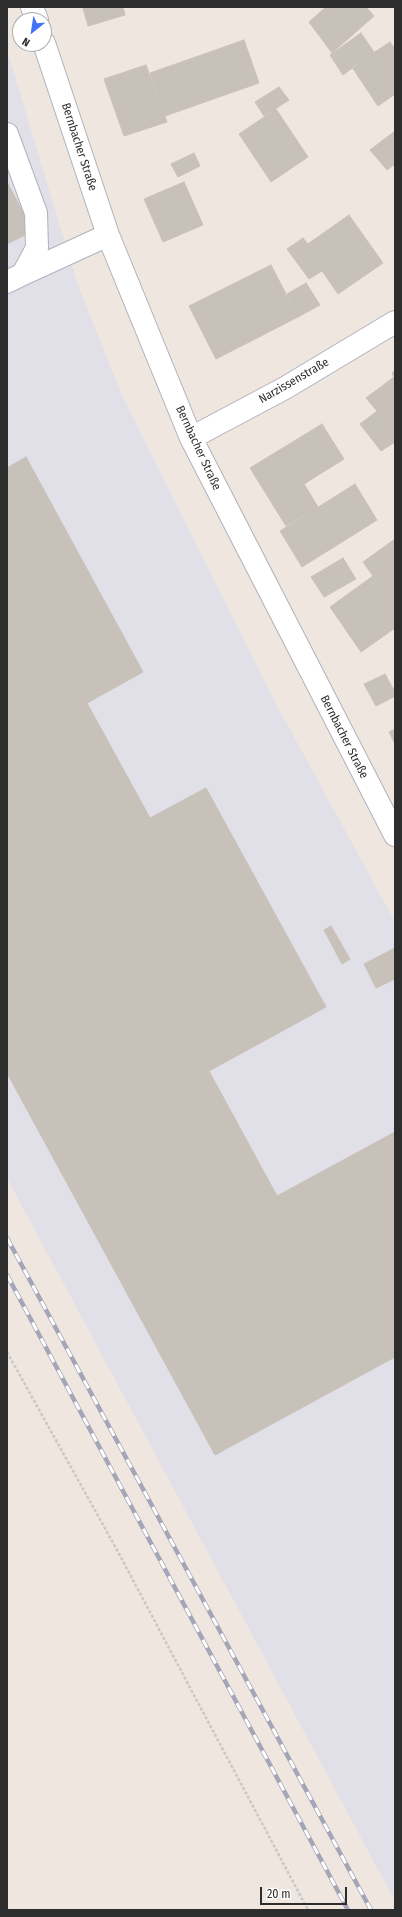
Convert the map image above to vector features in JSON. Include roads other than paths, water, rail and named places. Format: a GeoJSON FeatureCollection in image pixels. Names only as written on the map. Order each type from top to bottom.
{"type":"FeatureCollection","features":[{"type":"Feature","properties":{"kind":"street","name":"Bernbacher Straße"},"geometry":{"type":"LineString","coordinates":[[47,52],[108,235],[191,438],[395,835]]}},
{"type":"Feature","properties":{"kind":"street"},"geometry":{"type":"LineString","coordinates":[[7,134],[36,213],[37,248],[15,278]]}},
{"type":"Feature","properties":{"kind":"street"},"geometry":{"type":"LineString","coordinates":[[15,278],[108,235]]}},
{"type":"Feature","properties":{"kind":"street","name":"Narzissenstraße"},"geometry":{"type":"LineString","coordinates":[[191,438],[285,388],[395,322]]}},
{"type":"Feature","properties":{"kind":"railway"},"geometry":{"type":"LineString","coordinates":[[7,1238],[371,1910]]}},
{"type":"Feature","properties":{"kind":"railway"},"geometry":{"type":"LineString","coordinates":[[7,1275],[348,1910]]}}]}
